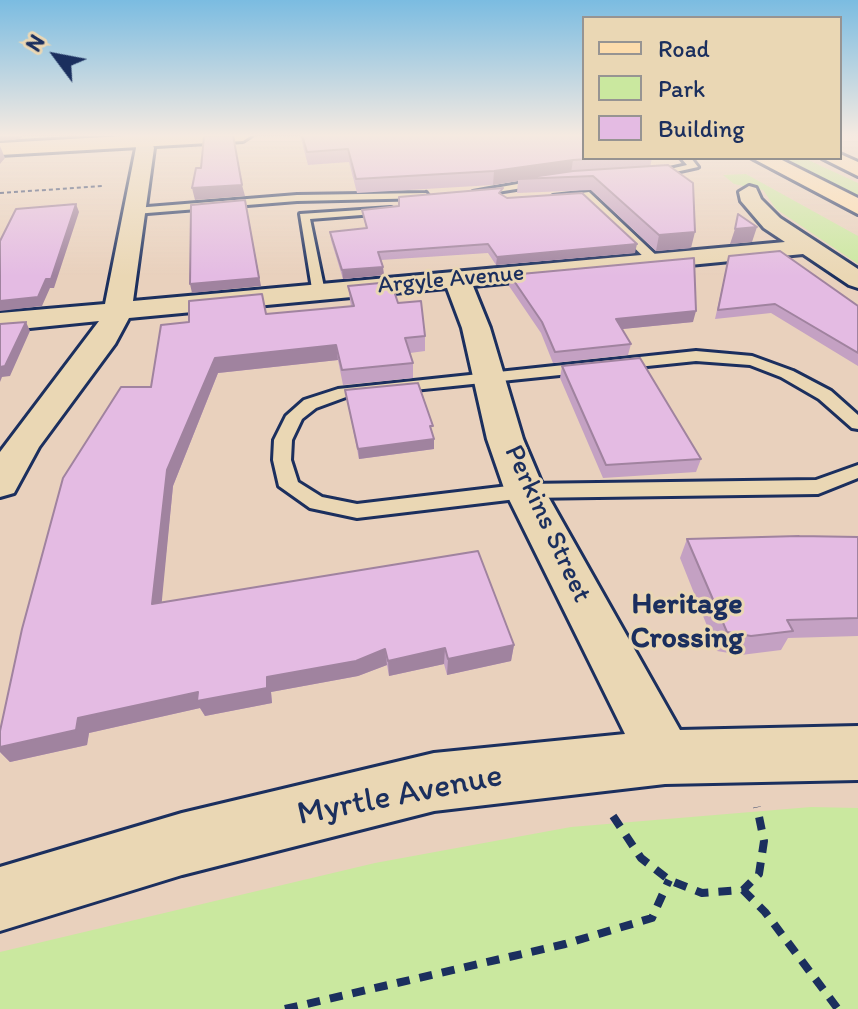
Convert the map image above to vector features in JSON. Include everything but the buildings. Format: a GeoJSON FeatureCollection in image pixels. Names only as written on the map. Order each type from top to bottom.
{"type":"FeatureCollection","features":[{"type":"Feature","properties":{"kind":"main road"},"geometry":{"type":"LineString","coordinates":[[809,182],[858,207]]}},
{"type":"Feature","properties":{"kind":"street"},"geometry":{"type":"LineString","coordinates":[[0,484],[11,445],[98,348],[118,311],[140,182]]}},
{"type":"Feature","properties":{"kind":"street"},"geometry":{"type":"LineString","coordinates":[[749,192],[751,201],[772,223],[858,280]]}},
{"type":"Feature","properties":{"kind":"street","name":"Argyle Avenue"},"geometry":{"type":"LineString","coordinates":[[0,322],[807,247]]}},
{"type":"Feature","properties":{"kind":"street","name":"Perkins Street"},"geometry":{"type":"LineString","coordinates":[[457,279],[491,376],[505,439],[525,491],[665,757]]}},
{"type":"Feature","properties":{"kind":"street","name":"Myrtle Avenue"},"geometry":{"type":"LineString","coordinates":[[3,896],[182,844],[434,782],[665,757],[858,753]]}},
{"type":"Feature","properties":{"kind":"lane"},"geometry":{"type":"LineString","coordinates":[[464,193],[549,182]]}},
{"type":"Feature","properties":{"kind":"lane"},"geometry":{"type":"LineString","coordinates":[[538,198],[585,194],[655,261]]}},
{"type":"Feature","properties":{"kind":"lane"},"geometry":{"type":"LineString","coordinates":[[135,211],[297,198],[432,201],[304,216],[318,292]]}},
{"type":"Feature","properties":{"kind":"lane"},"geometry":{"type":"LineString","coordinates":[[476,203],[523,199]]}},
{"type":"Feature","properties":{"kind":"lane"},"geometry":{"type":"LineString","coordinates":[[858,424],[825,395],[787,374],[752,361],[724,356],[344,392],[310,404],[295,416],[283,440],[282,460],[289,486],[317,503],[357,511],[525,491],[818,487],[858,471]]}},
{"type":"Feature","properties":{"kind":"path"},"geometry":{"type":"LineString","coordinates":[[0,193],[113,185]]}},
{"type":"Feature","properties":{"kind":"path"},"geometry":{"type":"LineString","coordinates":[[610,807],[616,824],[641,858],[669,880],[702,893],[743,890],[759,874],[764,841],[755,797]]}},
{"type":"Feature","properties":{"kind":"path"},"geometry":{"type":"LineString","coordinates":[[285,1009],[565,944],[652,918],[669,880]]}},
{"type":"Feature","properties":{"kind":"path"},"geometry":{"type":"LineString","coordinates":[[743,890],[765,912],[838,1009]]}},
{"type":"Feature","properties":{"kind":"green space"},"geometry":{"type":"Polygon","coordinates":[[[732,182],[761,182],[858,236],[858,264],[776,209],[763,190],[732,182]]]}},
{"type":"Feature","properties":{"kind":"green space"},"geometry":{"type":"Polygon","coordinates":[[[831,182],[858,183],[858,195],[831,182]]]}},
{"type":"Feature","properties":{"kind":"green space"},"geometry":{"type":"Polygon","coordinates":[[[811,807],[858,808],[858,1009],[0,1009],[0,952],[375,863],[571,827],[811,807]]]}},
{"type":"Feature","properties":{"kind":"district","name":"Heritage Crossing"},"geometry":{"type":"Point","coordinates":[687,622]}}]}
